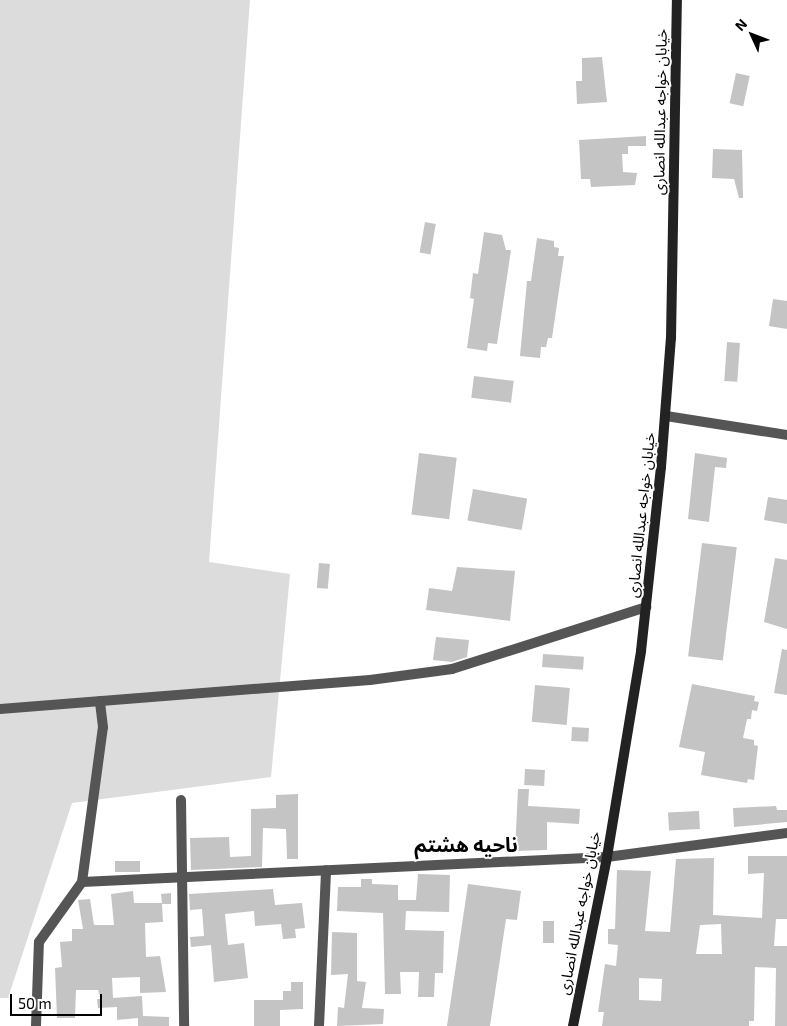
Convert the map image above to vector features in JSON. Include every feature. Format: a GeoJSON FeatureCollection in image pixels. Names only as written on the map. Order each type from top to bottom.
{"type":"FeatureCollection","features":[{"type":"Feature","properties":{"kind":"street","name":"خیابان خواجه عبدالله انصاری"},"geometry":{"type":"LineString","coordinates":[[573,1026],[607,857],[646,607],[666,416],[676,0]]}},
{"type":"Feature","properties":{"kind":"street"},"geometry":{"type":"LineString","coordinates":[[666,416],[787,435]]}},
{"type":"Feature","properties":{"kind":"street"},"geometry":{"type":"LineString","coordinates":[[0,709],[370,680],[452,669],[646,607]]}},
{"type":"Feature","properties":{"kind":"street"},"geometry":{"type":"LineString","coordinates":[[36,1026],[39,942],[82,882],[103,728],[100,701]]}},
{"type":"Feature","properties":{"kind":"street"},"geometry":{"type":"LineString","coordinates":[[181,800],[180,878],[184,1026]]}},
{"type":"Feature","properties":{"kind":"street"},"geometry":{"type":"LineString","coordinates":[[82,882],[607,857],[787,833]]}},
{"type":"Feature","properties":{"kind":"street"},"geometry":{"type":"LineString","coordinates":[[319,1026],[326,870]]}},
{"type":"Feature","properties":{"kind":"shaded area"},"geometry":{"type":"Polygon","coordinates":[[[0,0],[250,0],[209,562],[290,574],[271,777],[72,803],[8,998],[0,998],[0,0]]]}},
{"type":"Feature","properties":{"kind":"building"},"geometry":{"type":"Polygon","coordinates":[[[602,57],[607,102],[577,104],[576,81],[582,81],[582,58],[602,57]]]}},
{"type":"Feature","properties":{"kind":"building"},"geometry":{"type":"Polygon","coordinates":[[[736,73],[750,76],[743,106],[730,103],[736,73]]]}},
{"type":"Feature","properties":{"kind":"building"},"geometry":{"type":"Polygon","coordinates":[[[646,136],[646,146],[628,146],[628,154],[622,154],[623,172],[637,173],[635,185],[591,187],[590,179],[581,179],[579,140],[646,136]]]}},
{"type":"Feature","properties":{"kind":"building"},"geometry":{"type":"Polygon","coordinates":[[[713,149],[742,150],[743,198],[739,198],[734,179],[712,178],[713,149]]]}},
{"type":"Feature","properties":{"kind":"building"},"geometry":{"type":"Polygon","coordinates":[[[425,222],[436,224],[430,254],[420,253],[425,222]]]}},
{"type":"Feature","properties":{"kind":"building"},"geometry":{"type":"Polygon","coordinates":[[[484,232],[502,235],[506,250],[511,250],[497,344],[488,343],[487,351],[467,348],[474,299],[470,298],[473,273],[478,274],[484,232]]]}},
{"type":"Feature","properties":{"kind":"building"},"geometry":{"type":"Polygon","coordinates":[[[537,238],[554,241],[554,247],[559,248],[558,256],[564,256],[552,338],[548,338],[546,347],[541,347],[540,358],[520,356],[527,281],[531,281],[537,238]]]}},
{"type":"Feature","properties":{"kind":"building"},"geometry":{"type":"Polygon","coordinates":[[[773,299],[787,301],[787,329],[769,326],[773,299]]]}},
{"type":"Feature","properties":{"kind":"building"},"geometry":{"type":"Polygon","coordinates":[[[727,342],[740,343],[737,382],[724,381],[727,342]]]}},
{"type":"Feature","properties":{"kind":"building"},"geometry":{"type":"Polygon","coordinates":[[[474,376],[514,381],[511,403],[471,398],[474,376]]]}},
{"type":"Feature","properties":{"kind":"building"},"geometry":{"type":"Polygon","coordinates":[[[419,453],[457,458],[449,519],[411,515],[419,453]]]}},
{"type":"Feature","properties":{"kind":"building"},"geometry":{"type":"Polygon","coordinates":[[[695,453],[727,458],[726,468],[715,467],[709,522],[688,519],[695,453]]]}},
{"type":"Feature","properties":{"kind":"building"},"geometry":{"type":"Polygon","coordinates":[[[473,489],[527,499],[522,530],[467,521],[473,489]]]}},
{"type":"Feature","properties":{"kind":"building"},"geometry":{"type":"Polygon","coordinates":[[[768,497],[787,500],[787,524],[764,520],[768,497]]]}},
{"type":"Feature","properties":{"kind":"building"},"geometry":{"type":"Polygon","coordinates":[[[702,543],[737,547],[723,660],[688,656],[702,543]]]}},
{"type":"Feature","properties":{"kind":"building"},"geometry":{"type":"Polygon","coordinates":[[[775,558],[787,560],[787,629],[764,622],[775,558]]]}},
{"type":"Feature","properties":{"kind":"building"},"geometry":{"type":"Polygon","coordinates":[[[319,563],[330,564],[328,589],[317,588],[319,563]]]}},
{"type":"Feature","properties":{"kind":"building"},"geometry":{"type":"Polygon","coordinates":[[[457,567],[515,571],[510,621],[426,610],[429,588],[452,591],[457,567]]]}},
{"type":"Feature","properties":{"kind":"building"},"geometry":{"type":"Polygon","coordinates":[[[436,637],[469,640],[467,657],[452,662],[433,660],[436,637]]]}},
{"type":"Feature","properties":{"kind":"building"},"geometry":{"type":"Polygon","coordinates":[[[782,649],[787,650],[787,695],[774,693],[782,649]]]}},
{"type":"Feature","properties":{"kind":"building"},"geometry":{"type":"Polygon","coordinates":[[[543,654],[584,657],[583,670],[542,667],[543,654]]]}},
{"type":"Feature","properties":{"kind":"building"},"geometry":{"type":"Polygon","coordinates":[[[692,684],[755,696],[754,701],[759,702],[757,711],[752,710],[751,719],[747,719],[743,738],[754,740],[754,745],[758,746],[754,780],[748,779],[747,783],[701,775],[705,752],[679,747],[692,684]]]}},
{"type":"Feature","properties":{"kind":"building"},"geometry":{"type":"Polygon","coordinates":[[[535,685],[570,688],[567,725],[532,722],[535,685]]]}},
{"type":"Feature","properties":{"kind":"building"},"geometry":{"type":"Polygon","coordinates":[[[572,727],[589,728],[588,742],[571,741],[572,727]]]}},
{"type":"Feature","properties":{"kind":"building"},"geometry":{"type":"Polygon","coordinates":[[[525,769],[545,770],[544,786],[524,785],[525,769]]]}},
{"type":"Feature","properties":{"kind":"building"},"geometry":{"type":"Polygon","coordinates":[[[518,789],[529,789],[528,806],[580,809],[579,824],[547,822],[547,850],[515,851],[518,789]]]}},
{"type":"Feature","properties":{"kind":"building"},"geometry":{"type":"Polygon","coordinates":[[[298,794],[298,859],[287,859],[286,829],[263,828],[262,867],[191,870],[190,838],[229,837],[230,857],[251,856],[251,809],[276,808],[276,795],[298,794]]]}},
{"type":"Feature","properties":{"kind":"building"},"geometry":{"type":"Polygon","coordinates":[[[776,806],[777,810],[787,810],[787,822],[734,827],[733,808],[776,806]]]}},
{"type":"Feature","properties":{"kind":"building"},"geometry":{"type":"Polygon","coordinates":[[[699,811],[700,829],[669,831],[668,813],[699,811]]]}},
{"type":"Feature","properties":{"kind":"building"},"geometry":{"type":"Polygon","coordinates":[[[748,856],[787,856],[787,919],[776,919],[774,946],[787,946],[787,1026],[775,1026],[776,968],[755,967],[754,1021],[749,1021],[749,1026],[602,1026],[604,1012],[598,1012],[605,964],[616,966],[618,945],[608,944],[608,929],[615,929],[617,870],[651,871],[645,931],[670,932],[676,859],[714,858],[713,915],[762,918],[764,873],[748,874],[748,856]],[[721,924],[700,925],[696,954],[722,954],[721,924]],[[639,978],[639,1000],[661,1001],[662,979],[639,978]]]}},
{"type":"Feature","properties":{"kind":"building"},"geometry":{"type":"Polygon","coordinates":[[[115,861],[140,861],[140,872],[115,872],[115,861]]]}},
{"type":"Feature","properties":{"kind":"building"},"geometry":{"type":"Polygon","coordinates":[[[418,874],[450,875],[449,912],[406,911],[405,930],[444,931],[443,973],[435,973],[434,997],[418,997],[419,972],[400,972],[401,994],[385,994],[383,913],[337,911],[338,887],[361,887],[361,879],[372,879],[372,884],[398,885],[398,900],[416,900],[418,874]]]}},
{"type":"Feature","properties":{"kind":"building"},"geometry":{"type":"Polygon","coordinates":[[[468,884],[521,891],[517,920],[506,919],[490,1026],[447,1026],[468,884]]]}},
{"type":"Feature","properties":{"kind":"building"},"geometry":{"type":"Polygon","coordinates":[[[273,889],[275,905],[302,903],[305,928],[295,929],[296,938],[283,939],[281,924],[255,926],[254,911],[225,914],[228,945],[244,943],[248,978],[214,982],[211,945],[191,947],[190,937],[204,936],[202,909],[190,910],[189,894],[273,889]]]}},
{"type":"Feature","properties":{"kind":"building"},"geometry":{"type":"Polygon","coordinates":[[[133,891],[134,903],[162,903],[161,894],[171,893],[171,904],[162,904],[163,922],[145,923],[146,957],[160,956],[166,992],[140,993],[140,977],[112,978],[113,998],[142,996],[143,1016],[169,1017],[169,1026],[138,1026],[138,1018],[117,1020],[117,1007],[98,1008],[97,999],[101,999],[98,990],[76,990],[75,1018],[57,1018],[55,968],[62,967],[60,942],[72,941],[72,929],[83,929],[78,900],[90,899],[94,925],[114,925],[111,894],[133,891]]]}},
{"type":"Feature","properties":{"kind":"building"},"geometry":{"type":"Polygon","coordinates":[[[543,921],[554,921],[554,943],[543,943],[543,921]]]}},
{"type":"Feature","properties":{"kind":"building"},"geometry":{"type":"Polygon","coordinates":[[[332,932],[357,933],[357,981],[366,982],[362,1008],[384,1009],[383,1024],[337,1026],[338,1007],[344,1008],[348,974],[331,975],[332,932]]]}},
{"type":"Feature","properties":{"kind":"building"},"geometry":{"type":"Polygon","coordinates":[[[291,982],[303,982],[303,1009],[280,1010],[280,1026],[254,1026],[254,1000],[283,1000],[283,991],[291,991],[291,982]]]}},
{"type":"Feature","properties":{"kind":"district","name":"ناحیه هشتم"},"geometry":{"type":"Point","coordinates":[466,844]}}]}
